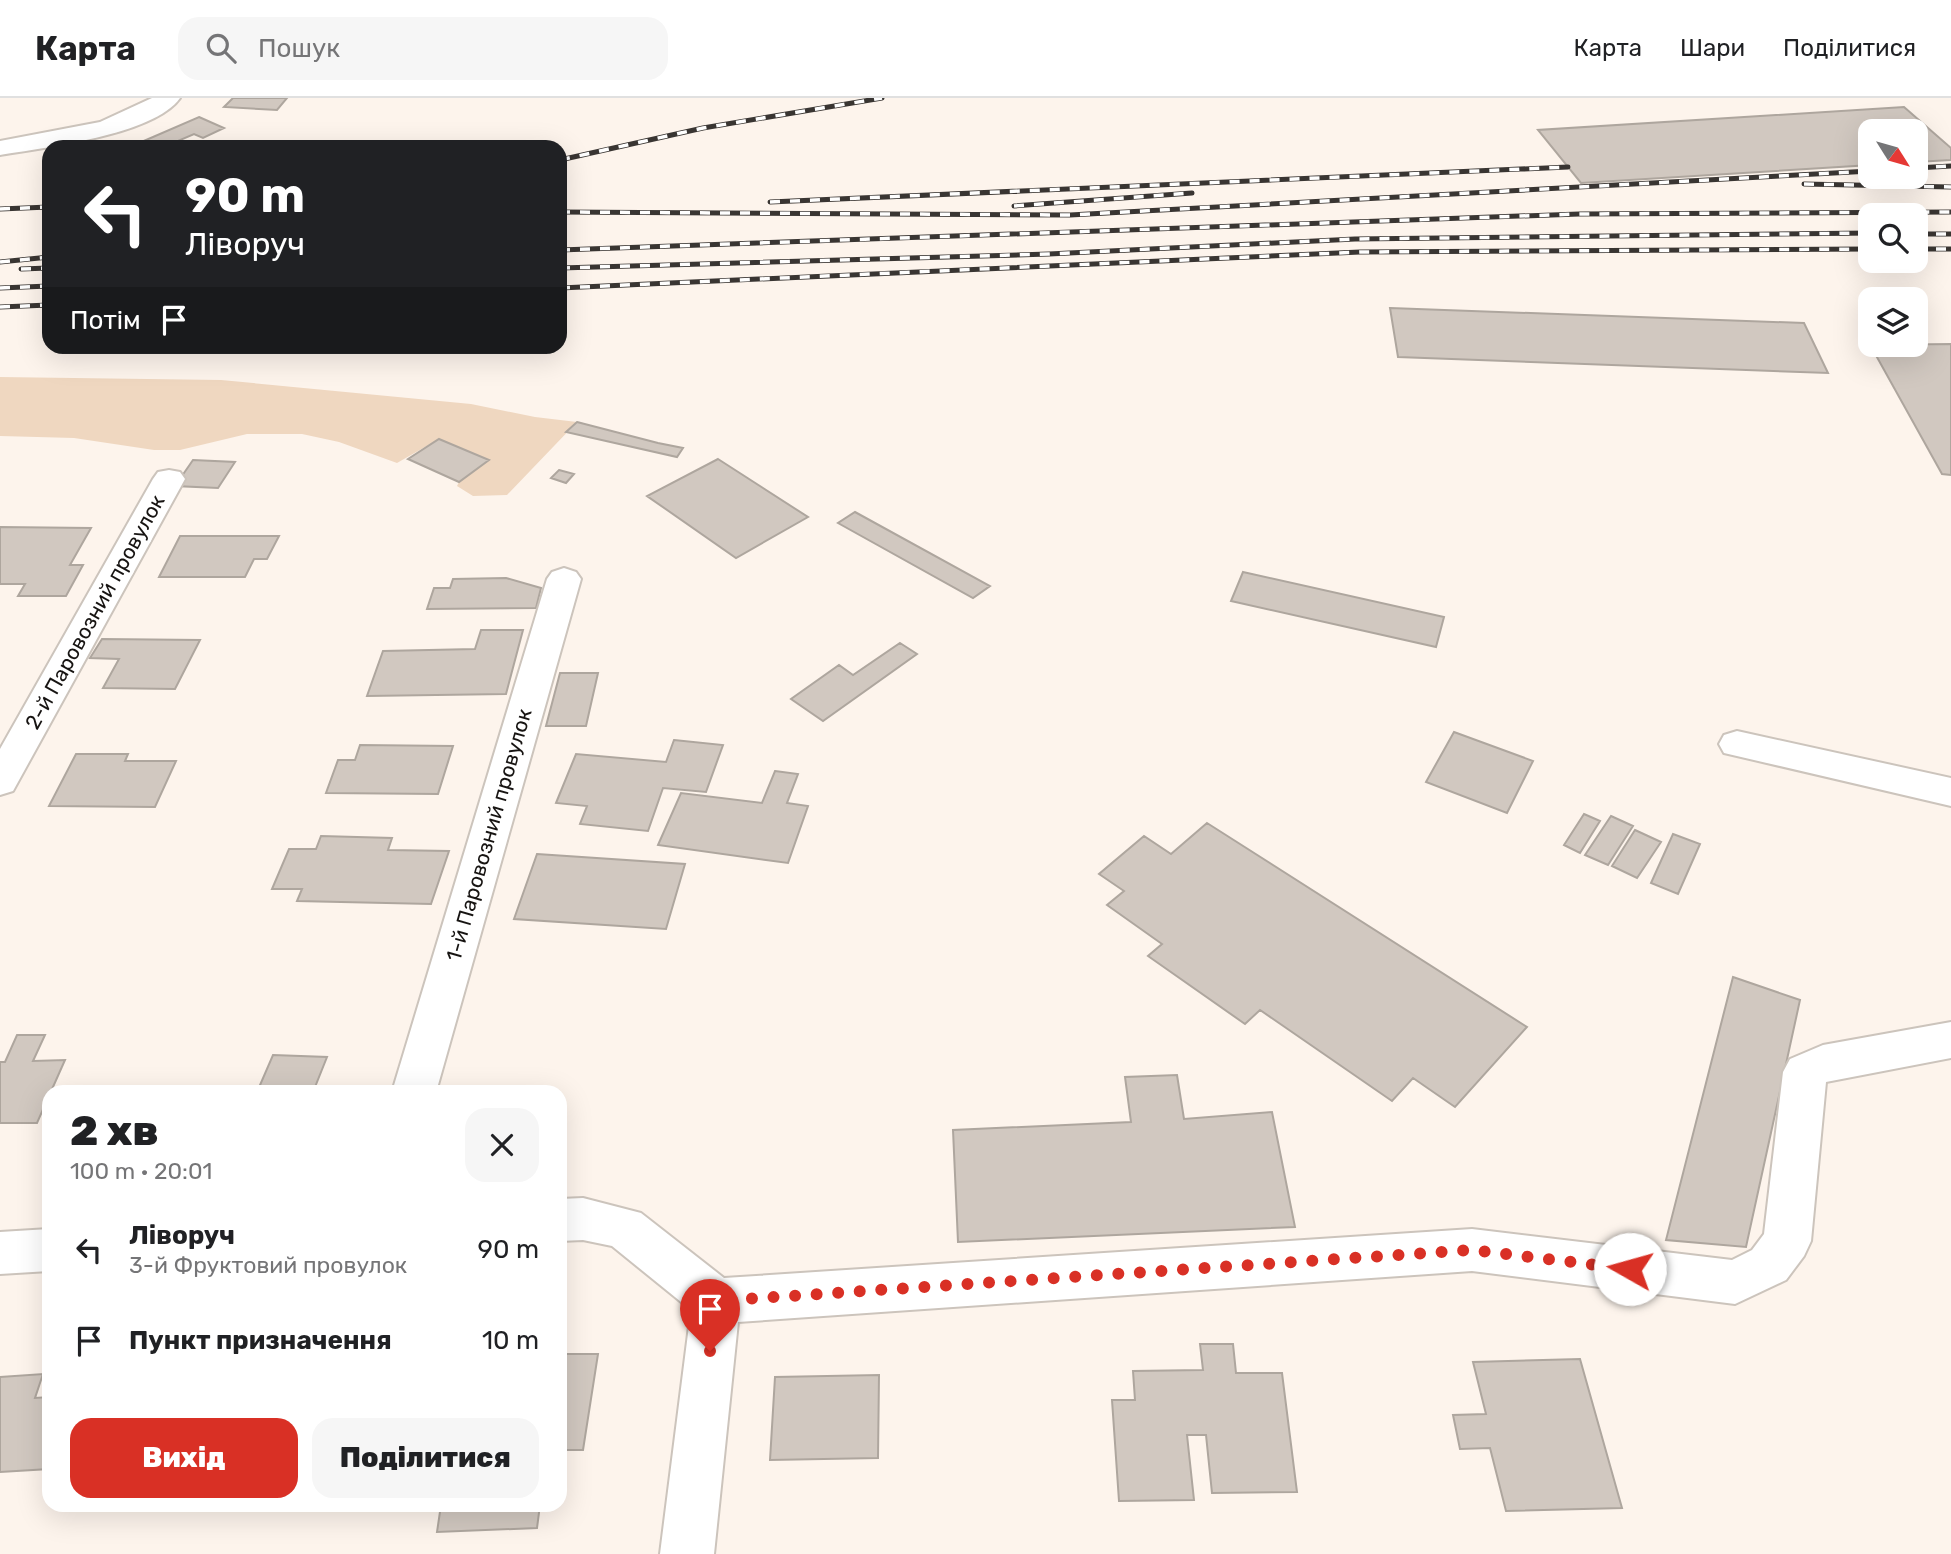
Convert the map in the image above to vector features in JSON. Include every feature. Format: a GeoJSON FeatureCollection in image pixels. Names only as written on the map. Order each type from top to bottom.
{"type":"FeatureCollection","features":[{"type":"Feature","properties":{"kind":"street"},"geometry":{"type":"LineString","coordinates":[[44,140],[94,131],[148,113],[168,98]]}},
{"type":"Feature","properties":{"kind":"street"},"geometry":{"type":"LineString","coordinates":[[0,148],[42,140]]}},
{"type":"Feature","properties":{"kind":"street","name":"2-й Паровозний провулок"},"geometry":{"type":"LineString","coordinates":[[0,782],[169,479]]}},
{"type":"Feature","properties":{"kind":"street","name":"1-й Паровозний провулок"},"geometry":{"type":"LineString","coordinates":[[416,1085],[564,579]]}},
{"type":"Feature","properties":{"kind":"street"},"geometry":{"type":"LineString","coordinates":[[1737,744],[1951,792]]}},
{"type":"Feature","properties":{"kind":"street"},"geometry":{"type":"LineString","coordinates":[[567,1220],[583,1219],[624,1228],[716,1301],[1472,1250],[1735,1282],[1769,1265],[1787,1241],[1805,1072],[1823,1063],[1951,1040]]}},
{"type":"Feature","properties":{"kind":"street"},"geometry":{"type":"LineString","coordinates":[[0,1253],[42,1250]]}},
{"type":"Feature","properties":{"kind":"street"},"geometry":{"type":"LineString","coordinates":[[687,1554],[716,1301]]}},
{"type":"Feature","properties":{"kind":"shaded area"},"geometry":{"type":"Polygon","coordinates":[[[0,377],[221,380],[471,404],[535,417],[577,422],[507,495],[473,496],[457,486],[489,460],[439,439],[397,463],[339,442],[302,434],[247,434],[180,450],[154,450],[74,438],[0,436],[0,377]]]}},
{"type":"Feature","properties":{"kind":"building"},"geometry":{"type":"Polygon","coordinates":[[[233,98],[287,98],[277,110],[224,107],[233,98]]]}},
{"type":"Feature","properties":{"kind":"building"},"geometry":{"type":"Polygon","coordinates":[[[1904,107],[1918,119],[1858,119],[1858,166],[1581,183],[1538,130],[1904,107]]]}},
{"type":"Feature","properties":{"kind":"building"},"geometry":{"type":"Polygon","coordinates":[[[199,117],[224,128],[203,138],[194,134],[180,140],[146,140],[199,117]]]}},
{"type":"Feature","properties":{"kind":"building"},"geometry":{"type":"Polygon","coordinates":[[[1928,128],[1951,148],[1951,160],[1928,161],[1928,128]]]}},
{"type":"Feature","properties":{"kind":"building"},"geometry":{"type":"Polygon","coordinates":[[[1390,308],[1804,323],[1828,373],[1398,357],[1390,308]]]}},
{"type":"Feature","properties":{"kind":"building"},"geometry":{"type":"Polygon","coordinates":[[[1928,344],[1951,344],[1951,475],[1942,474],[1877,357],[1928,357],[1928,344]]]}},
{"type":"Feature","properties":{"kind":"building"},"geometry":{"type":"Polygon","coordinates":[[[577,422],[683,448],[677,457],[566,432],[577,422]]]}},
{"type":"Feature","properties":{"kind":"building"},"geometry":{"type":"Polygon","coordinates":[[[439,439],[489,460],[459,482],[408,459],[439,439]]]}},
{"type":"Feature","properties":{"kind":"building"},"geometry":{"type":"Polygon","coordinates":[[[718,459],[808,517],[736,558],[647,496],[718,459]]]}},
{"type":"Feature","properties":{"kind":"building"},"geometry":{"type":"Polygon","coordinates":[[[193,460],[235,462],[218,488],[175,486],[193,460]]]}},
{"type":"Feature","properties":{"kind":"building"},"geometry":{"type":"Polygon","coordinates":[[[559,470],[574,474],[566,483],[551,478],[559,470]]]}},
{"type":"Feature","properties":{"kind":"building"},"geometry":{"type":"Polygon","coordinates":[[[855,512],[990,586],[973,598],[838,523],[855,512]]]}},
{"type":"Feature","properties":{"kind":"building"},"geometry":{"type":"Polygon","coordinates":[[[0,527],[91,528],[70,565],[83,565],[66,596],[18,596],[25,584],[0,584],[0,527]]]}},
{"type":"Feature","properties":{"kind":"building"},"geometry":{"type":"Polygon","coordinates":[[[180,536],[279,536],[267,559],[254,559],[245,577],[159,577],[180,536]]]}},
{"type":"Feature","properties":{"kind":"building"},"geometry":{"type":"Polygon","coordinates":[[[1243,572],[1444,617],[1436,647],[1231,601],[1243,572]]]}},
{"type":"Feature","properties":{"kind":"building"},"geometry":{"type":"Polygon","coordinates":[[[506,578],[541,588],[536,608],[427,609],[434,588],[450,588],[453,579],[506,578]]]}},
{"type":"Feature","properties":{"kind":"building"},"geometry":{"type":"Polygon","coordinates":[[[481,630],[523,630],[506,694],[367,696],[383,651],[475,649],[481,630]]]}},
{"type":"Feature","properties":{"kind":"building"},"geometry":{"type":"Polygon","coordinates":[[[102,639],[200,640],[175,689],[103,688],[119,659],[90,658],[102,639]]]}},
{"type":"Feature","properties":{"kind":"building"},"geometry":{"type":"Polygon","coordinates":[[[900,643],[917,654],[823,721],[791,699],[839,665],[853,675],[900,643]]]}},
{"type":"Feature","properties":{"kind":"building"},"geometry":{"type":"Polygon","coordinates":[[[560,673],[598,673],[586,726],[546,726],[560,673]]]}},
{"type":"Feature","properties":{"kind":"building"},"geometry":{"type":"Polygon","coordinates":[[[1454,732],[1533,761],[1507,813],[1426,782],[1454,732]]]}},
{"type":"Feature","properties":{"kind":"building"},"geometry":{"type":"Polygon","coordinates":[[[674,740],[723,745],[706,792],[663,788],[648,831],[580,824],[587,806],[556,803],[576,754],[666,762],[674,740]]]}},
{"type":"Feature","properties":{"kind":"building"},"geometry":{"type":"Polygon","coordinates":[[[360,745],[453,746],[438,794],[326,793],[338,760],[355,760],[360,745]]]}},
{"type":"Feature","properties":{"kind":"building"},"geometry":{"type":"Polygon","coordinates":[[[76,754],[128,754],[125,761],[176,761],[155,807],[49,806],[76,754]]]}},
{"type":"Feature","properties":{"kind":"building"},"geometry":{"type":"Polygon","coordinates":[[[775,771],[798,774],[787,803],[808,806],[788,863],[658,845],[681,793],[762,803],[775,771]]]}},
{"type":"Feature","properties":{"kind":"building"},"geometry":{"type":"Polygon","coordinates":[[[1584,814],[1600,821],[1580,853],[1564,845],[1584,814]]]}},
{"type":"Feature","properties":{"kind":"building"},"geometry":{"type":"Polygon","coordinates":[[[1611,816],[1633,826],[1608,865],[1585,855],[1611,816]]]}},
{"type":"Feature","properties":{"kind":"building"},"geometry":{"type":"Polygon","coordinates":[[[1207,823],[1527,1027],[1455,1107],[1413,1078],[1392,1101],[1260,1010],[1245,1024],[1148,956],[1162,944],[1107,905],[1124,891],[1099,874],[1144,836],[1171,854],[1207,823]]]}},
{"type":"Feature","properties":{"kind":"building"},"geometry":{"type":"Polygon","coordinates":[[[1635,830],[1661,842],[1637,878],[1612,866],[1635,830]]]}},
{"type":"Feature","properties":{"kind":"building"},"geometry":{"type":"Polygon","coordinates":[[[1673,834],[1700,844],[1678,894],[1651,883],[1673,834]]]}},
{"type":"Feature","properties":{"kind":"building"},"geometry":{"type":"Polygon","coordinates":[[[321,836],[392,838],[388,850],[449,851],[431,904],[297,901],[302,889],[272,889],[289,849],[316,849],[321,836]]]}},
{"type":"Feature","properties":{"kind":"building"},"geometry":{"type":"Polygon","coordinates":[[[537,854],[685,864],[666,929],[514,919],[537,854]]]}},
{"type":"Feature","properties":{"kind":"building"},"geometry":{"type":"Polygon","coordinates":[[[1733,977],[1800,1000],[1746,1247],[1666,1240],[1733,977]]]}},
{"type":"Feature","properties":{"kind":"building"},"geometry":{"type":"Polygon","coordinates":[[[17,1035],[45,1035],[33,1061],[65,1060],[54,1085],[42,1085],[42,1112],[37,1123],[0,1123],[0,1062],[5,1062],[17,1035]]]}},
{"type":"Feature","properties":{"kind":"building"},"geometry":{"type":"Polygon","coordinates":[[[273,1055],[327,1057],[316,1085],[260,1085],[273,1055]]]}},
{"type":"Feature","properties":{"kind":"building"},"geometry":{"type":"Polygon","coordinates":[[[1177,1075],[1184,1119],[1272,1112],[1295,1227],[958,1242],[953,1130],[1131,1122],[1125,1077],[1177,1075]]]}},
{"type":"Feature","properties":{"kind":"building"},"geometry":{"type":"Polygon","coordinates":[[[1200,1344],[1233,1344],[1236,1373],[1282,1373],[1297,1492],[1212,1493],[1206,1435],[1187,1435],[1194,1500],[1119,1501],[1112,1400],[1135,1400],[1133,1371],[1203,1370],[1200,1344]]]}},
{"type":"Feature","properties":{"kind":"building"},"geometry":{"type":"Polygon","coordinates":[[[567,1354],[598,1354],[583,1450],[567,1450],[567,1354]]]}},
{"type":"Feature","properties":{"kind":"building"},"geometry":{"type":"Polygon","coordinates":[[[1580,1359],[1622,1508],[1506,1511],[1490,1448],[1460,1449],[1453,1415],[1486,1414],[1473,1362],[1580,1359]]]}},
{"type":"Feature","properties":{"kind":"building"},"geometry":{"type":"Polygon","coordinates":[[[42,1374],[35,1398],[42,1398],[42,1469],[0,1472],[0,1377],[42,1374]]]}},
{"type":"Feature","properties":{"kind":"building"},"geometry":{"type":"Polygon","coordinates":[[[879,1375],[878,1458],[770,1460],[775,1377],[879,1375]]]}},
{"type":"Feature","properties":{"kind":"building"},"geometry":{"type":"Polygon","coordinates":[[[440,1512],[539,1512],[537,1528],[437,1532],[440,1512]]]}},
{"type":"Feature","properties":{"kind":"railway"},"geometry":{"type":"LineString","coordinates":[[567,158],[703,128],[882,98]]}},
{"type":"Feature","properties":{"kind":"railway"},"geometry":{"type":"LineString","coordinates":[[1928,167],[1951,166]]}},
{"type":"Feature","properties":{"kind":"railway"},"geometry":{"type":"LineString","coordinates":[[770,202],[1568,167]]}},
{"type":"Feature","properties":{"kind":"railway"},"geometry":{"type":"LineString","coordinates":[[567,212],[1070,215],[1858,172]]}},
{"type":"Feature","properties":{"kind":"railway"},"geometry":{"type":"LineString","coordinates":[[1804,184],[1951,187]]}},
{"type":"Feature","properties":{"kind":"railway"},"geometry":{"type":"LineString","coordinates":[[1014,206],[1192,193]]}},
{"type":"Feature","properties":{"kind":"railway"},"geometry":{"type":"LineString","coordinates":[[0,209],[42,207]]}},
{"type":"Feature","properties":{"kind":"railway"},"geometry":{"type":"LineString","coordinates":[[567,250],[1579,214],[1951,212]]}},
{"type":"Feature","properties":{"kind":"railway"},"geometry":{"type":"LineString","coordinates":[[567,268],[1049,254],[1355,239],[1858,233]]}},
{"type":"Feature","properties":{"kind":"railway"},"geometry":{"type":"LineString","coordinates":[[1928,234],[1951,234]]}},
{"type":"Feature","properties":{"kind":"railway"},"geometry":{"type":"LineString","coordinates":[[567,288],[1360,252],[1858,249]]}},
{"type":"Feature","properties":{"kind":"railway"},"geometry":{"type":"LineString","coordinates":[[1928,249],[1951,249]]}},
{"type":"Feature","properties":{"kind":"railway"},"geometry":{"type":"LineString","coordinates":[[0,262],[42,258]]}},
{"type":"Feature","properties":{"kind":"railway"},"geometry":{"type":"LineString","coordinates":[[21,269],[42,268]]}},
{"type":"Feature","properties":{"kind":"railway"},"geometry":{"type":"LineString","coordinates":[[0,288],[42,286]]}},
{"type":"Feature","properties":{"kind":"railway"},"geometry":{"type":"LineString","coordinates":[[0,307],[42,305]]}},
{"type":"Feature","properties":{"kind":"route"},"geometry":{"type":"LineString","coordinates":[[710,1351],[716,1301],[1472,1250],[1630,1269]]}}]}
